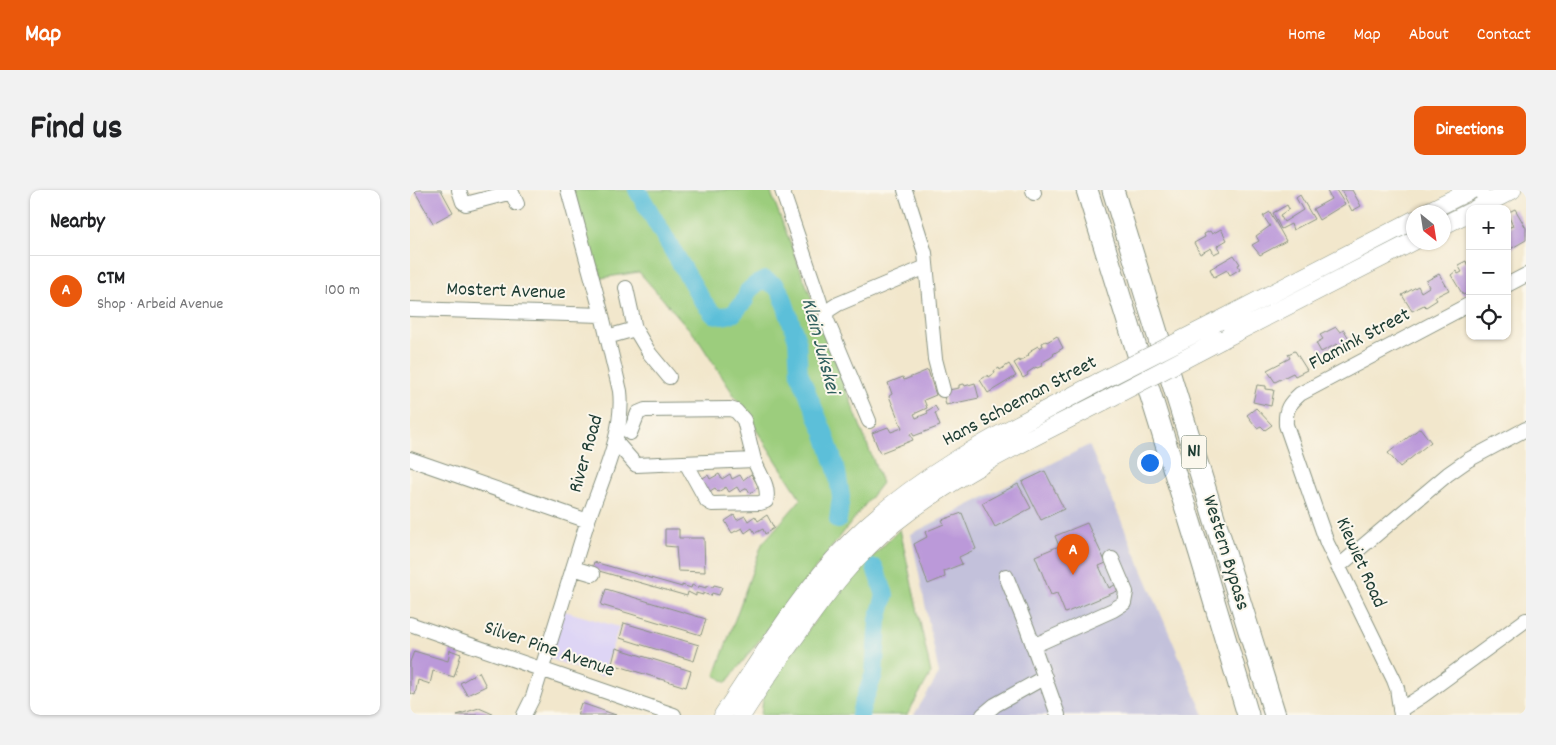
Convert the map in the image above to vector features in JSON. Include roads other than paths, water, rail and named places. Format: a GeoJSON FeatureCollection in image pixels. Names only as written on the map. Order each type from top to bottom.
{"type":"FeatureCollection","features":[{"type":"Feature","properties":{"kind":"highway","name":"Western Bypass"},"geometry":{"type":"LineString","coordinates":[[1087,190],[1248,715]]}},
{"type":"Feature","properties":{"kind":"highway","name":"Western Bypass"},"geometry":{"type":"LineString","coordinates":[[1113,190],[1275,715]]}},
{"type":"Feature","properties":{"kind":"main road"},"geometry":{"type":"LineString","coordinates":[[1441,205],[1471,190]]}},
{"type":"Feature","properties":{"kind":"main road"},"geometry":{"type":"LineString","coordinates":[[1481,201],[1512,190]]}},
{"type":"Feature","properties":{"kind":"main road"},"geometry":{"type":"LineString","coordinates":[[1451,222],[1466,214]]}},
{"type":"Feature","properties":{"kind":"main road","name":"Hans Schoeman Street"},"geometry":{"type":"LineString","coordinates":[[742,715],[765,679],[832,586],[867,548],[888,518],[922,481],[974,448],[1406,224]]}},
{"type":"Feature","properties":{"kind":"main road","name":"Hans Schoeman Street"},"geometry":{"type":"LineString","coordinates":[[723,715],[798,603],[839,553],[888,518],[930,496],[957,478],[1006,451],[1406,245]]}},
{"type":"Feature","properties":{"kind":"street"},"geometry":{"type":"LineString","coordinates":[[459,190],[462,202],[466,204],[508,193],[512,193],[517,204]]}},
{"type":"Feature","properties":{"kind":"street","name":"River Road"},"geometry":{"type":"LineString","coordinates":[[524,715],[530,704],[542,668],[615,441],[621,404],[620,391],[602,314],[568,190]]}},
{"type":"Feature","properties":{"kind":"street"},"geometry":{"type":"LineString","coordinates":[[782,190],[820,302]]}},
{"type":"Feature","properties":{"kind":"street"},"geometry":{"type":"LineString","coordinates":[[905,190],[926,260],[935,359],[943,390]]}},
{"type":"Feature","properties":{"kind":"street"},"geometry":{"type":"LineString","coordinates":[[869,422],[826,318],[827,311],[926,260]]}},
{"type":"Feature","properties":{"kind":"street"},"geometry":{"type":"LineString","coordinates":[[1511,283],[1526,275]]}},
{"type":"Feature","properties":{"kind":"street"},"geometry":{"type":"LineString","coordinates":[[626,288],[635,329],[650,354],[669,377]]}},
{"type":"Feature","properties":{"kind":"street","name":"Flamink Street"},"geometry":{"type":"LineString","coordinates":[[1286,424],[1285,415],[1288,407],[1300,394],[1466,306]]}},
{"type":"Feature","properties":{"kind":"street","name":"Mostert Avenue"},"geometry":{"type":"LineString","coordinates":[[410,309],[602,314]]}},
{"type":"Feature","properties":{"kind":"street"},"geometry":{"type":"LineString","coordinates":[[607,337],[635,329]]}},
{"type":"Feature","properties":{"kind":"street"},"geometry":{"type":"LineString","coordinates":[[630,433],[638,413],[645,410],[736,411],[744,420],[754,460],[768,494],[766,501],[760,503],[712,504],[707,501],[686,463]]}},
{"type":"Feature","properties":{"kind":"street","name":"Kiewiet Road"},"geometry":{"type":"LineString","coordinates":[[1286,424],[1327,543],[1394,680],[1401,712]]}},
{"type":"Feature","properties":{"kind":"street"},"geometry":{"type":"LineString","coordinates":[[1338,567],[1448,474],[1468,460],[1526,429]]}},
{"type":"Feature","properties":{"kind":"street"},"geometry":{"type":"LineString","coordinates":[[615,441],[636,465],[754,460]]}},
{"type":"Feature","properties":{"kind":"street"},"geometry":{"type":"LineString","coordinates":[[410,459],[588,521]]}},
{"type":"Feature","properties":{"kind":"street"},"geometry":{"type":"LineString","coordinates":[[1033,646],[1113,610],[1124,603],[1126,592],[1112,559]]}},
{"type":"Feature","properties":{"kind":"street"},"geometry":{"type":"LineString","coordinates":[[573,568],[593,574]]}},
{"type":"Feature","properties":{"kind":"street"},"geometry":{"type":"LineString","coordinates":[[1006,576],[1058,715]]}},
{"type":"Feature","properties":{"kind":"street"},"geometry":{"type":"LineString","coordinates":[[1401,712],[1526,620]]}},
{"type":"Feature","properties":{"kind":"street","name":"Silver Pine Avenue"},"geometry":{"type":"LineString","coordinates":[[410,624],[674,715]]}},
{"type":"Feature","properties":{"kind":"street"},"geometry":{"type":"LineString","coordinates":[[984,715],[995,705],[1045,677]]}},
{"type":"Feature","properties":{"kind":"waterway","name":"Klein Jukskei"},"geometry":{"type":"LineString","coordinates":[[637,190],[702,300],[713,314],[722,316],[733,314],[745,300],[748,291],[765,280],[776,286],[782,295],[797,340],[799,373],[825,435],[837,472],[841,497],[838,520]]}},
{"type":"Feature","properties":{"kind":"waterway","name":"Klein Jukskei"},"geometry":{"type":"LineString","coordinates":[[860,715],[874,674],[878,620],[885,595],[875,568]]}},
{"type":"Feature","properties":{"kind":"place","name":"CTM"},"geometry":{"type":"Point","coordinates":[1073,575]}}]}
